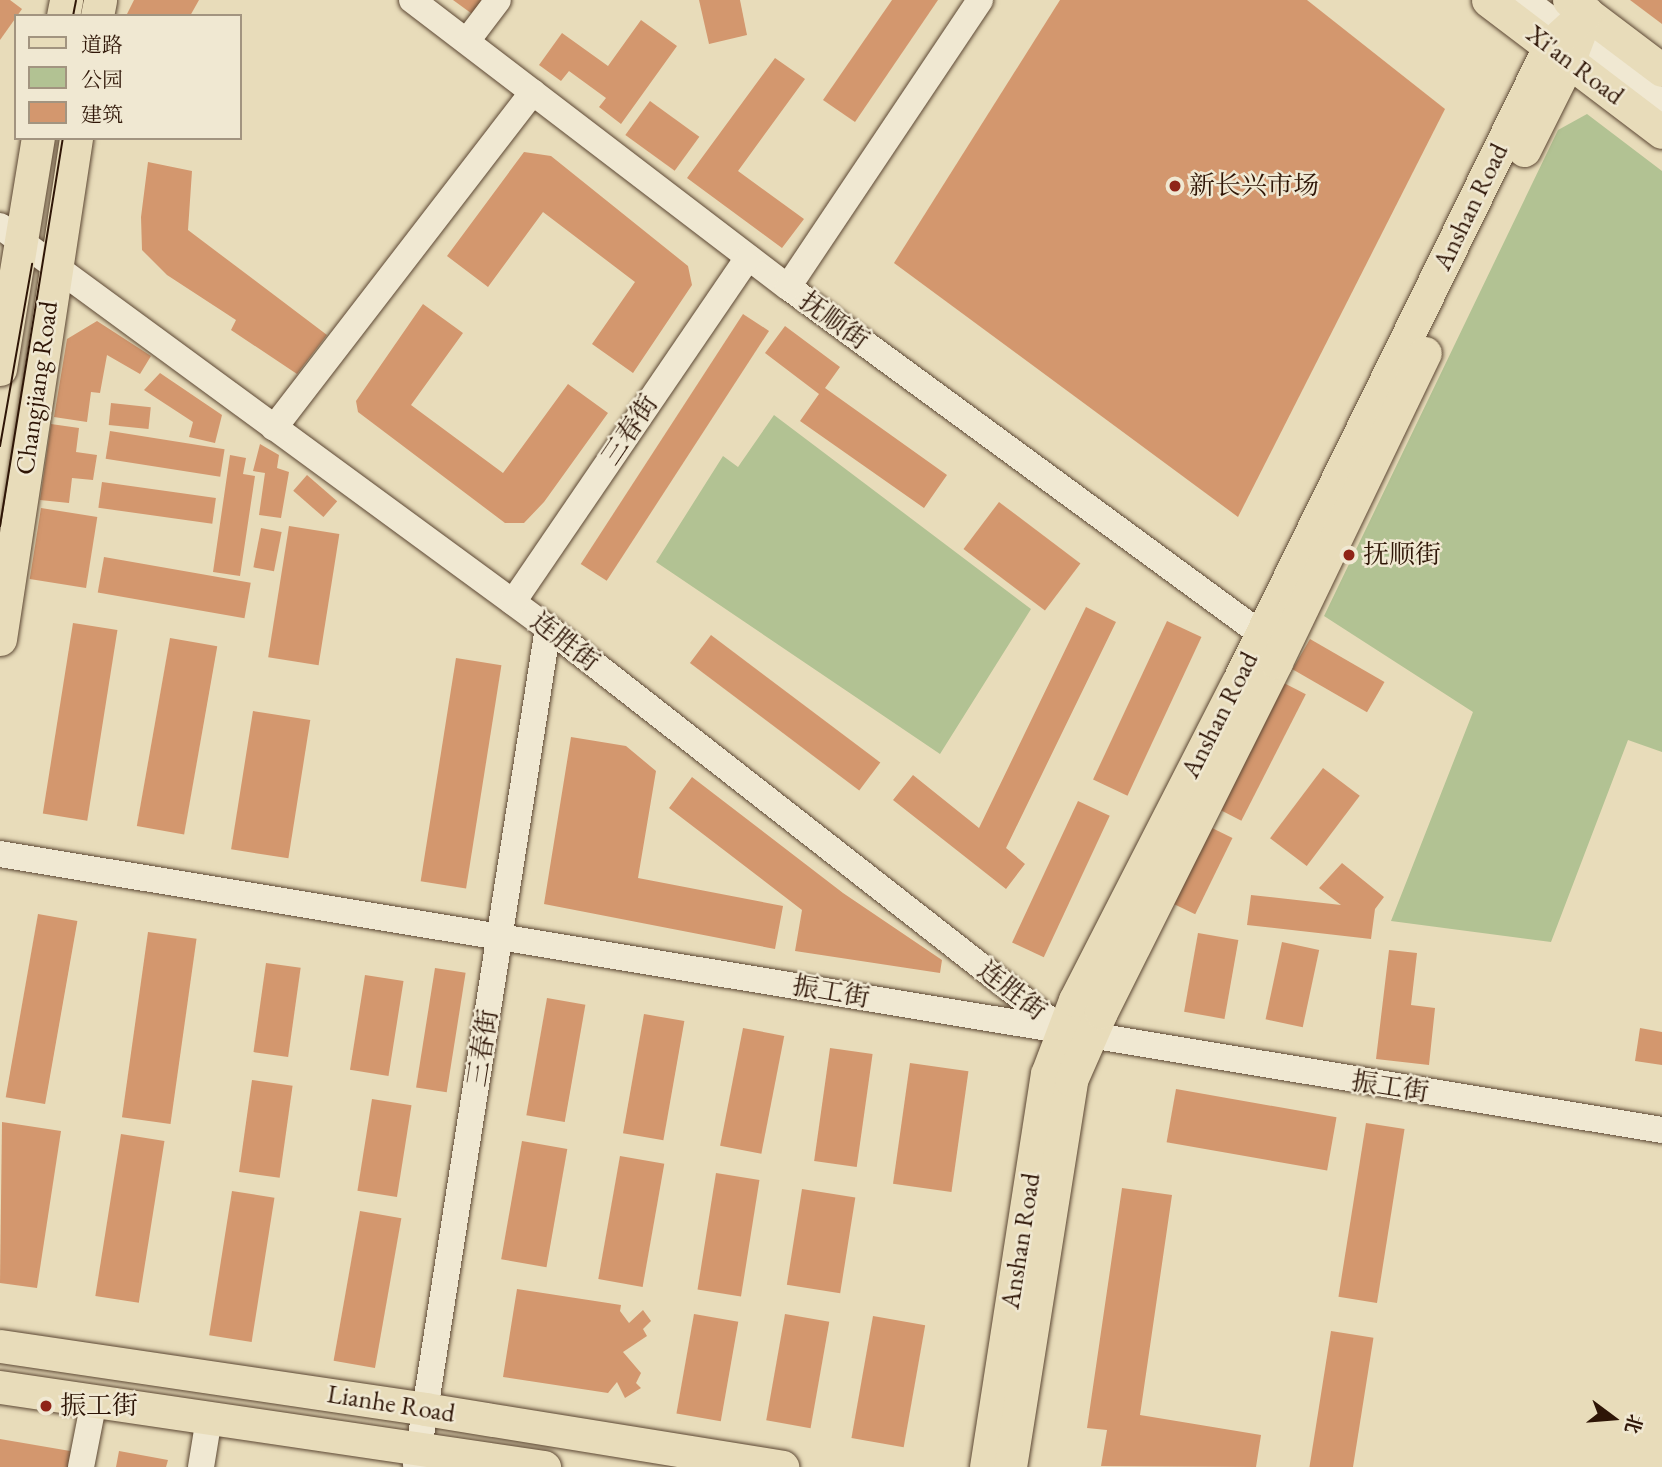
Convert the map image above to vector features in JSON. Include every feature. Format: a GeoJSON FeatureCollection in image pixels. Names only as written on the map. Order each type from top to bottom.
{"type":"FeatureCollection","features":[{"type":"Feature","properties":{"kind":"main road","name":"Xi'an Road"},"geometry":{"type":"LineString","coordinates":[[1488,0],[1573,27],[1662,132]]}},
{"type":"Feature","properties":{"kind":"main road"},"geometry":{"type":"LineString","coordinates":[[1573,27],[1662,70]]}},
{"type":"Feature","properties":{"kind":"main road","name":"Anshan Road"},"geometry":{"type":"LineString","coordinates":[[1010,1467],[1071,1080],[1077,1034],[1075,1000],[1573,27]]}},
{"type":"Feature","properties":{"kind":"main road","name":"Anshan Road"},"geometry":{"type":"LineString","coordinates":[[986,1467],[1048,1074],[1077,1034],[1573,27]]}},
{"type":"Feature","properties":{"kind":"main road"},"geometry":{"type":"LineString","coordinates":[[0,369],[10,233],[37,140]]}},
{"type":"Feature","properties":{"kind":"main road","name":"Changjiang Road"},"geometry":{"type":"LineString","coordinates":[[0,639],[76,140]]}},
{"type":"Feature","properties":{"kind":"main road","name":"Lianhe Road"},"geometry":{"type":"LineString","coordinates":[[0,1346],[425,1409],[782,1467]]}},
{"type":"Feature","properties":{"kind":"main road","name":"Lianhe Road"},"geometry":{"type":"LineString","coordinates":[[0,1387],[209,1418],[418,1458],[544,1467]]}},
{"type":"Feature","properties":{"kind":"street"},"geometry":{"type":"LineString","coordinates":[[467,41],[498,0]]}},
{"type":"Feature","properties":{"kind":"street"},"geometry":{"type":"LineString","coordinates":[[788,287],[980,0]]}},
{"type":"Feature","properties":{"kind":"street"},"geometry":{"type":"LineString","coordinates":[[1525,0],[1573,27],[1662,103]]}},
{"type":"Feature","properties":{"kind":"street","name":"抚顺街"},"geometry":{"type":"LineString","coordinates":[[416,1],[788,287],[1261,634]]}},
{"type":"Feature","properties":{"kind":"street"},"geometry":{"type":"LineString","coordinates":[[274,428],[533,92]]}},
{"type":"Feature","properties":{"kind":"street","name":"连胜街"},"geometry":{"type":"LineString","coordinates":[[10,233],[548,628],[1077,1034]]}},
{"type":"Feature","properties":{"kind":"street","name":"三春街"},"geometry":{"type":"LineString","coordinates":[[513,602],[748,257]]}},
{"type":"Feature","properties":{"kind":"street","name":"三春街"},"geometry":{"type":"LineString","coordinates":[[418,1458],[548,628]]}},
{"type":"Feature","properties":{"kind":"street","name":"振工街"},"geometry":{"type":"LineString","coordinates":[[0,854],[1662,1130]]}},
{"type":"Feature","properties":{"kind":"street"},"geometry":{"type":"LineString","coordinates":[[81,1467],[94,1401]]}},
{"type":"Feature","properties":{"kind":"street"},"geometry":{"type":"LineString","coordinates":[[201,1467],[209,1418]]}},
{"type":"Feature","properties":{"kind":"green space"},"geometry":{"type":"Polygon","coordinates":[[[1587,114],[1662,171],[1662,752],[1628,740],[1551,942],[1391,921],[1473,712],[1324,616],[1558,130],[1587,114]]]}},
{"type":"Feature","properties":{"kind":"green space"},"geometry":{"type":"Polygon","coordinates":[[[774,415],[1031,609],[940,754],[656,562],[723,456],[738,467],[774,415]]]}},
{"type":"Feature","properties":{"kind":"building"},"geometry":{"type":"Polygon","coordinates":[[[0,0],[10,0],[22,9],[18,14],[14,14],[14,20],[0,40],[0,0]]]}},
{"type":"Feature","properties":{"kind":"building"},"geometry":{"type":"Polygon","coordinates":[[[134,0],[199,0],[191,14],[127,14],[134,0]]]}},
{"type":"Feature","properties":{"kind":"building"},"geometry":{"type":"Polygon","coordinates":[[[453,0],[487,0],[475,16],[453,0]]]}},
{"type":"Feature","properties":{"kind":"building"},"geometry":{"type":"Polygon","coordinates":[[[699,0],[740,0],[747,35],[709,44],[699,0]]]}},
{"type":"Feature","properties":{"kind":"building"},"geometry":{"type":"Polygon","coordinates":[[[892,0],[938,0],[855,122],[823,100],[892,0]]]}},
{"type":"Feature","properties":{"kind":"building","name":"新长兴市场"},"geometry":{"type":"Polygon","coordinates":[[[1060,0],[1307,0],[1445,109],[1238,517],[894,263],[1060,0]]]}},
{"type":"Feature","properties":{"kind":"building"},"geometry":{"type":"Polygon","coordinates":[[[1630,0],[1662,0],[1662,24],[1630,0]]]}},
{"type":"Feature","properties":{"kind":"building"},"geometry":{"type":"Polygon","coordinates":[[[641,20],[677,46],[621,124],[599,107],[606,98],[569,71],[561,81],[539,65],[562,33],[608,66],[641,20]]]}},
{"type":"Feature","properties":{"kind":"building"},"geometry":{"type":"Polygon","coordinates":[[[775,58],[805,79],[738,171],[804,219],[782,248],[687,178],[775,58]]]}},
{"type":"Feature","properties":{"kind":"building"},"geometry":{"type":"Polygon","coordinates":[[[650,101],[699,137],[675,171],[625,135],[650,101]]]}},
{"type":"Feature","properties":{"kind":"building"},"geometry":{"type":"Polygon","coordinates":[[[524,152],[551,156],[688,266],[692,285],[633,373],[592,344],[635,282],[543,212],[488,287],[447,256],[524,152]]]}},
{"type":"Feature","properties":{"kind":"building"},"geometry":{"type":"Polygon","coordinates":[[[148,162],[192,171],[188,230],[327,335],[297,374],[231,330],[236,320],[167,275],[142,250],[141,217],[148,162]]]}},
{"type":"Feature","properties":{"kind":"building"},"geometry":{"type":"Polygon","coordinates":[[[423,304],[463,333],[411,405],[503,473],[568,384],[608,413],[544,502],[524,523],[505,523],[358,412],[356,401],[423,304]]]}},
{"type":"Feature","properties":{"kind":"building"},"geometry":{"type":"Polygon","coordinates":[[[743,314],[769,331],[607,581],[581,564],[743,314]]]}},
{"type":"Feature","properties":{"kind":"building"},"geometry":{"type":"Polygon","coordinates":[[[97,321],[151,356],[140,374],[107,355],[100,393],[91,392],[87,422],[54,417],[67,339],[97,321]]]}},
{"type":"Feature","properties":{"kind":"building"},"geometry":{"type":"Polygon","coordinates":[[[785,326],[840,367],[825,388],[947,475],[924,508],[800,421],[819,394],[765,353],[785,326]]]}},
{"type":"Feature","properties":{"kind":"building"},"geometry":{"type":"Polygon","coordinates":[[[160,373],[222,415],[215,443],[189,437],[193,422],[144,390],[160,373]]]}},
{"type":"Feature","properties":{"kind":"building"},"geometry":{"type":"Polygon","coordinates":[[[111,403],[151,407],[148,429],[109,425],[111,403]]]}},
{"type":"Feature","properties":{"kind":"building"},"geometry":{"type":"Polygon","coordinates":[[[51,424],[79,428],[76,452],[97,455],[93,480],[72,478],[69,503],[40,500],[51,424]]]}},
{"type":"Feature","properties":{"kind":"building"},"geometry":{"type":"Polygon","coordinates":[[[110,431],[225,449],[220,477],[106,459],[110,431]]]}},
{"type":"Feature","properties":{"kind":"building"},"geometry":{"type":"Polygon","coordinates":[[[260,444],[279,455],[277,468],[289,472],[281,518],[259,515],[265,473],[253,471],[260,444]]]}},
{"type":"Feature","properties":{"kind":"building"},"geometry":{"type":"Polygon","coordinates":[[[230,455],[246,458],[243,474],[255,476],[240,576],[213,572],[230,455]]]}},
{"type":"Feature","properties":{"kind":"building"},"geometry":{"type":"Polygon","coordinates":[[[307,475],[337,501],[323,517],[293,491],[307,475]]]}},
{"type":"Feature","properties":{"kind":"building"},"geometry":{"type":"Polygon","coordinates":[[[102,482],[216,498],[212,524],[98,508],[102,482]]]}},
{"type":"Feature","properties":{"kind":"building"},"geometry":{"type":"Polygon","coordinates":[[[999,502],[1080,563],[1045,611],[963,549],[999,502]]]}},
{"type":"Feature","properties":{"kind":"building"},"geometry":{"type":"Polygon","coordinates":[[[41,508],[97,517],[86,588],[30,579],[41,508]]]}},
{"type":"Feature","properties":{"kind":"building"},"geometry":{"type":"Polygon","coordinates":[[[289,526],[339,534],[319,665],[268,657],[289,526]]]}},
{"type":"Feature","properties":{"kind":"building"},"geometry":{"type":"Polygon","coordinates":[[[261,528],[282,532],[274,571],[253,567],[261,528]]]}},
{"type":"Feature","properties":{"kind":"building"},"geometry":{"type":"Polygon","coordinates":[[[104,557],[251,583],[244,618],[98,592],[104,557]]]}},
{"type":"Feature","properties":{"kind":"building"},"geometry":{"type":"Polygon","coordinates":[[[1086,607],[1116,622],[1006,848],[1025,864],[1006,889],[893,800],[913,775],[979,828],[1086,607]]]}},
{"type":"Feature","properties":{"kind":"building"},"geometry":{"type":"Polygon","coordinates":[[[1167,621],[1201,637],[1127,796],[1093,780],[1167,621]]]}},
{"type":"Feature","properties":{"kind":"building"},"geometry":{"type":"Polygon","coordinates":[[[73,623],[117,630],[87,821],[43,814],[73,623]]]}},
{"type":"Feature","properties":{"kind":"building"},"geometry":{"type":"Polygon","coordinates":[[[711,635],[880,763],[859,791],[690,663],[711,635]]]}},
{"type":"Feature","properties":{"kind":"building"},"geometry":{"type":"Polygon","coordinates":[[[170,638],[217,646],[184,834],[137,826],[170,638]]]}},
{"type":"Feature","properties":{"kind":"building"},"geometry":{"type":"Polygon","coordinates":[[[1310,639],[1384,682],[1367,712],[1292,669],[1310,639]]]}},
{"type":"Feature","properties":{"kind":"building"},"geometry":{"type":"Polygon","coordinates":[[[456,658],[501,665],[466,888],[421,881],[456,658]]]}},
{"type":"Feature","properties":{"kind":"building"},"geometry":{"type":"Polygon","coordinates":[[[1280,681],[1306,694],[1241,821],[1216,808],[1280,681]]]}},
{"type":"Feature","properties":{"kind":"building"},"geometry":{"type":"Polygon","coordinates":[[[253,711],[310,720],[288,858],[231,849],[253,711]]]}},
{"type":"Feature","properties":{"kind":"building"},"geometry":{"type":"Polygon","coordinates":[[[571,737],[626,746],[656,771],[638,878],[783,906],[775,949],[544,904],[571,737]]]}},
{"type":"Feature","properties":{"kind":"building"},"geometry":{"type":"Polygon","coordinates":[[[1323,768],[1360,796],[1307,866],[1270,838],[1323,768]]]}},
{"type":"Feature","properties":{"kind":"building"},"geometry":{"type":"Polygon","coordinates":[[[692,777],[843,893],[942,960],[940,973],[795,951],[802,910],[669,808],[692,777]]]}},
{"type":"Feature","properties":{"kind":"building"},"geometry":{"type":"Polygon","coordinates":[[[1078,801],[1110,816],[1044,957],[1012,942],[1078,801]]]}},
{"type":"Feature","properties":{"kind":"building"},"geometry":{"type":"Polygon","coordinates":[[[1210,827],[1232,838],[1195,914],[1173,903],[1210,827]]]}},
{"type":"Feature","properties":{"kind":"building"},"geometry":{"type":"Polygon","coordinates":[[[1342,863],[1384,897],[1375,909],[1371,939],[1247,925],[1251,895],[1341,905],[1319,888],[1342,863]]]}},
{"type":"Feature","properties":{"kind":"building"},"geometry":{"type":"Polygon","coordinates":[[[38,914],[77,921],[45,1104],[6,1097],[38,914]]]}},
{"type":"Feature","properties":{"kind":"building"},"geometry":{"type":"Polygon","coordinates":[[[148,932],[197,939],[170,1124],[122,1117],[148,932]]]}},
{"type":"Feature","properties":{"kind":"building"},"geometry":{"type":"Polygon","coordinates":[[[1198,933],[1238,940],[1224,1019],[1184,1012],[1198,933]]]}},
{"type":"Feature","properties":{"kind":"building"},"geometry":{"type":"Polygon","coordinates":[[[1282,942],[1319,950],[1303,1027],[1266,1019],[1282,942]]]}},
{"type":"Feature","properties":{"kind":"building"},"geometry":{"type":"Polygon","coordinates":[[[1389,950],[1417,953],[1411,1005],[1435,1008],[1429,1065],[1376,1059],[1389,950]]]}},
{"type":"Feature","properties":{"kind":"building"},"geometry":{"type":"Polygon","coordinates":[[[266,963],[301,968],[288,1057],[253,1052],[266,963]]]}},
{"type":"Feature","properties":{"kind":"building"},"geometry":{"type":"Polygon","coordinates":[[[435,968],[466,973],[447,1092],[416,1088],[435,968]]]}},
{"type":"Feature","properties":{"kind":"building"},"geometry":{"type":"Polygon","coordinates":[[[365,975],[404,981],[389,1076],[350,1070],[365,975]]]}},
{"type":"Feature","properties":{"kind":"building"},"geometry":{"type":"Polygon","coordinates":[[[547,998],[585,1005],[565,1122],[526,1115],[547,998]]]}},
{"type":"Feature","properties":{"kind":"building"},"geometry":{"type":"Polygon","coordinates":[[[644,1014],[684,1021],[663,1140],[623,1133],[644,1014]]]}},
{"type":"Feature","properties":{"kind":"building"},"geometry":{"type":"Polygon","coordinates":[[[743,1028],[784,1036],[761,1154],[720,1146],[743,1028]]]}},
{"type":"Feature","properties":{"kind":"building"},"geometry":{"type":"Polygon","coordinates":[[[1640,1028],[1662,1032],[1662,1065],[1635,1061],[1640,1028]]]}},
{"type":"Feature","properties":{"kind":"building"},"geometry":{"type":"Polygon","coordinates":[[[830,1048],[873,1054],[857,1167],[814,1161],[830,1048]]]}},
{"type":"Feature","properties":{"kind":"building"},"geometry":{"type":"Polygon","coordinates":[[[910,1063],[968,1071],[951,1192],[893,1184],[910,1063]]]}},
{"type":"Feature","properties":{"kind":"building"},"geometry":{"type":"Polygon","coordinates":[[[252,1080],[293,1086],[280,1178],[239,1172],[252,1080]]]}},
{"type":"Feature","properties":{"kind":"building"},"geometry":{"type":"Polygon","coordinates":[[[1176,1089],[1337,1117],[1327,1170],[1167,1142],[1176,1089]]]}},
{"type":"Feature","properties":{"kind":"building"},"geometry":{"type":"Polygon","coordinates":[[[372,1099],[412,1105],[397,1197],[357,1191],[372,1099]]]}},
{"type":"Feature","properties":{"kind":"building"},"geometry":{"type":"Polygon","coordinates":[[[2,1122],[61,1131],[37,1288],[0,1283],[2,1122]]]}},
{"type":"Feature","properties":{"kind":"building"},"geometry":{"type":"Polygon","coordinates":[[[1366,1123],[1405,1129],[1377,1303],[1338,1297],[1366,1123]]]}},
{"type":"Feature","properties":{"kind":"building"},"geometry":{"type":"Polygon","coordinates":[[[121,1134],[164,1141],[139,1303],[95,1296],[121,1134]]]}},
{"type":"Feature","properties":{"kind":"building"},"geometry":{"type":"Polygon","coordinates":[[[522,1141],[567,1149],[546,1267],[501,1259],[522,1141]]]}},
{"type":"Feature","properties":{"kind":"building"},"geometry":{"type":"Polygon","coordinates":[[[620,1156],[664,1164],[643,1287],[598,1279],[620,1156]]]}},
{"type":"Feature","properties":{"kind":"building"},"geometry":{"type":"Polygon","coordinates":[[[716,1173],[759,1180],[741,1296],[698,1290],[716,1173]]]}},
{"type":"Feature","properties":{"kind":"building"},"geometry":{"type":"Polygon","coordinates":[[[1122,1188],[1172,1195],[1140,1415],[1261,1435],[1256,1467],[1101,1466],[1107,1430],[1087,1428],[1122,1188]]]}},
{"type":"Feature","properties":{"kind":"building"},"geometry":{"type":"Polygon","coordinates":[[[802,1189],[855,1197],[840,1293],[787,1285],[802,1189]]]}},
{"type":"Feature","properties":{"kind":"building"},"geometry":{"type":"Polygon","coordinates":[[[232,1191],[274,1198],[252,1342],[209,1335],[232,1191]]]}},
{"type":"Feature","properties":{"kind":"building"},"geometry":{"type":"Polygon","coordinates":[[[360,1211],[401,1218],[375,1368],[334,1361],[360,1211]]]}},
{"type":"Feature","properties":{"kind":"building"},"geometry":{"type":"Polygon","coordinates":[[[517,1289],[621,1305],[620,1311],[629,1323],[643,1310],[651,1321],[643,1329],[647,1336],[623,1352],[641,1373],[636,1383],[641,1388],[625,1398],[617,1382],[608,1393],[503,1377],[517,1289]]]}},
{"type":"Feature","properties":{"kind":"building"},"geometry":{"type":"Polygon","coordinates":[[[694,1314],[738,1322],[721,1421],[676,1413],[694,1314]]]}},
{"type":"Feature","properties":{"kind":"building"},"geometry":{"type":"Polygon","coordinates":[[[785,1314],[829,1322],[811,1428],[766,1420],[785,1314]]]}},
{"type":"Feature","properties":{"kind":"building"},"geometry":{"type":"Polygon","coordinates":[[[873,1316],[925,1325],[904,1447],[851,1438],[873,1316]]]}},
{"type":"Feature","properties":{"kind":"building"},"geometry":{"type":"Polygon","coordinates":[[[1331,1331],[1373,1338],[1353,1467],[1309,1467],[1331,1331]]]}},
{"type":"Feature","properties":{"kind":"building"},"geometry":{"type":"Polygon","coordinates":[[[0,1439],[76,1452],[73,1467],[0,1467],[0,1439]]]}},
{"type":"Feature","properties":{"kind":"building"},"geometry":{"type":"Polygon","coordinates":[[[119,1451],[168,1460],[166,1467],[116,1467],[119,1451]]]}},
{"type":"Feature","properties":{"kind":"tram line"},"geometry":{"type":"LineString","coordinates":[[73,14],[76,0]]}},
{"type":"Feature","properties":{"kind":"tram line"},"geometry":{"type":"LineString","coordinates":[[0,526],[63,140]]}},
{"type":"Feature","properties":{"kind":"tram line"},"geometry":{"type":"LineString","coordinates":[[0,446],[32,264]]}},
{"type":"Feature","properties":{"kind":"place","name":"新长兴市场"},"geometry":{"type":"Point","coordinates":[1175,186]}},
{"type":"Feature","properties":{"kind":"place","name":"抚顺街"},"geometry":{"type":"Point","coordinates":[1349,555]}},
{"type":"Feature","properties":{"kind":"place","name":"振工街"},"geometry":{"type":"Point","coordinates":[46,1406]}}]}
